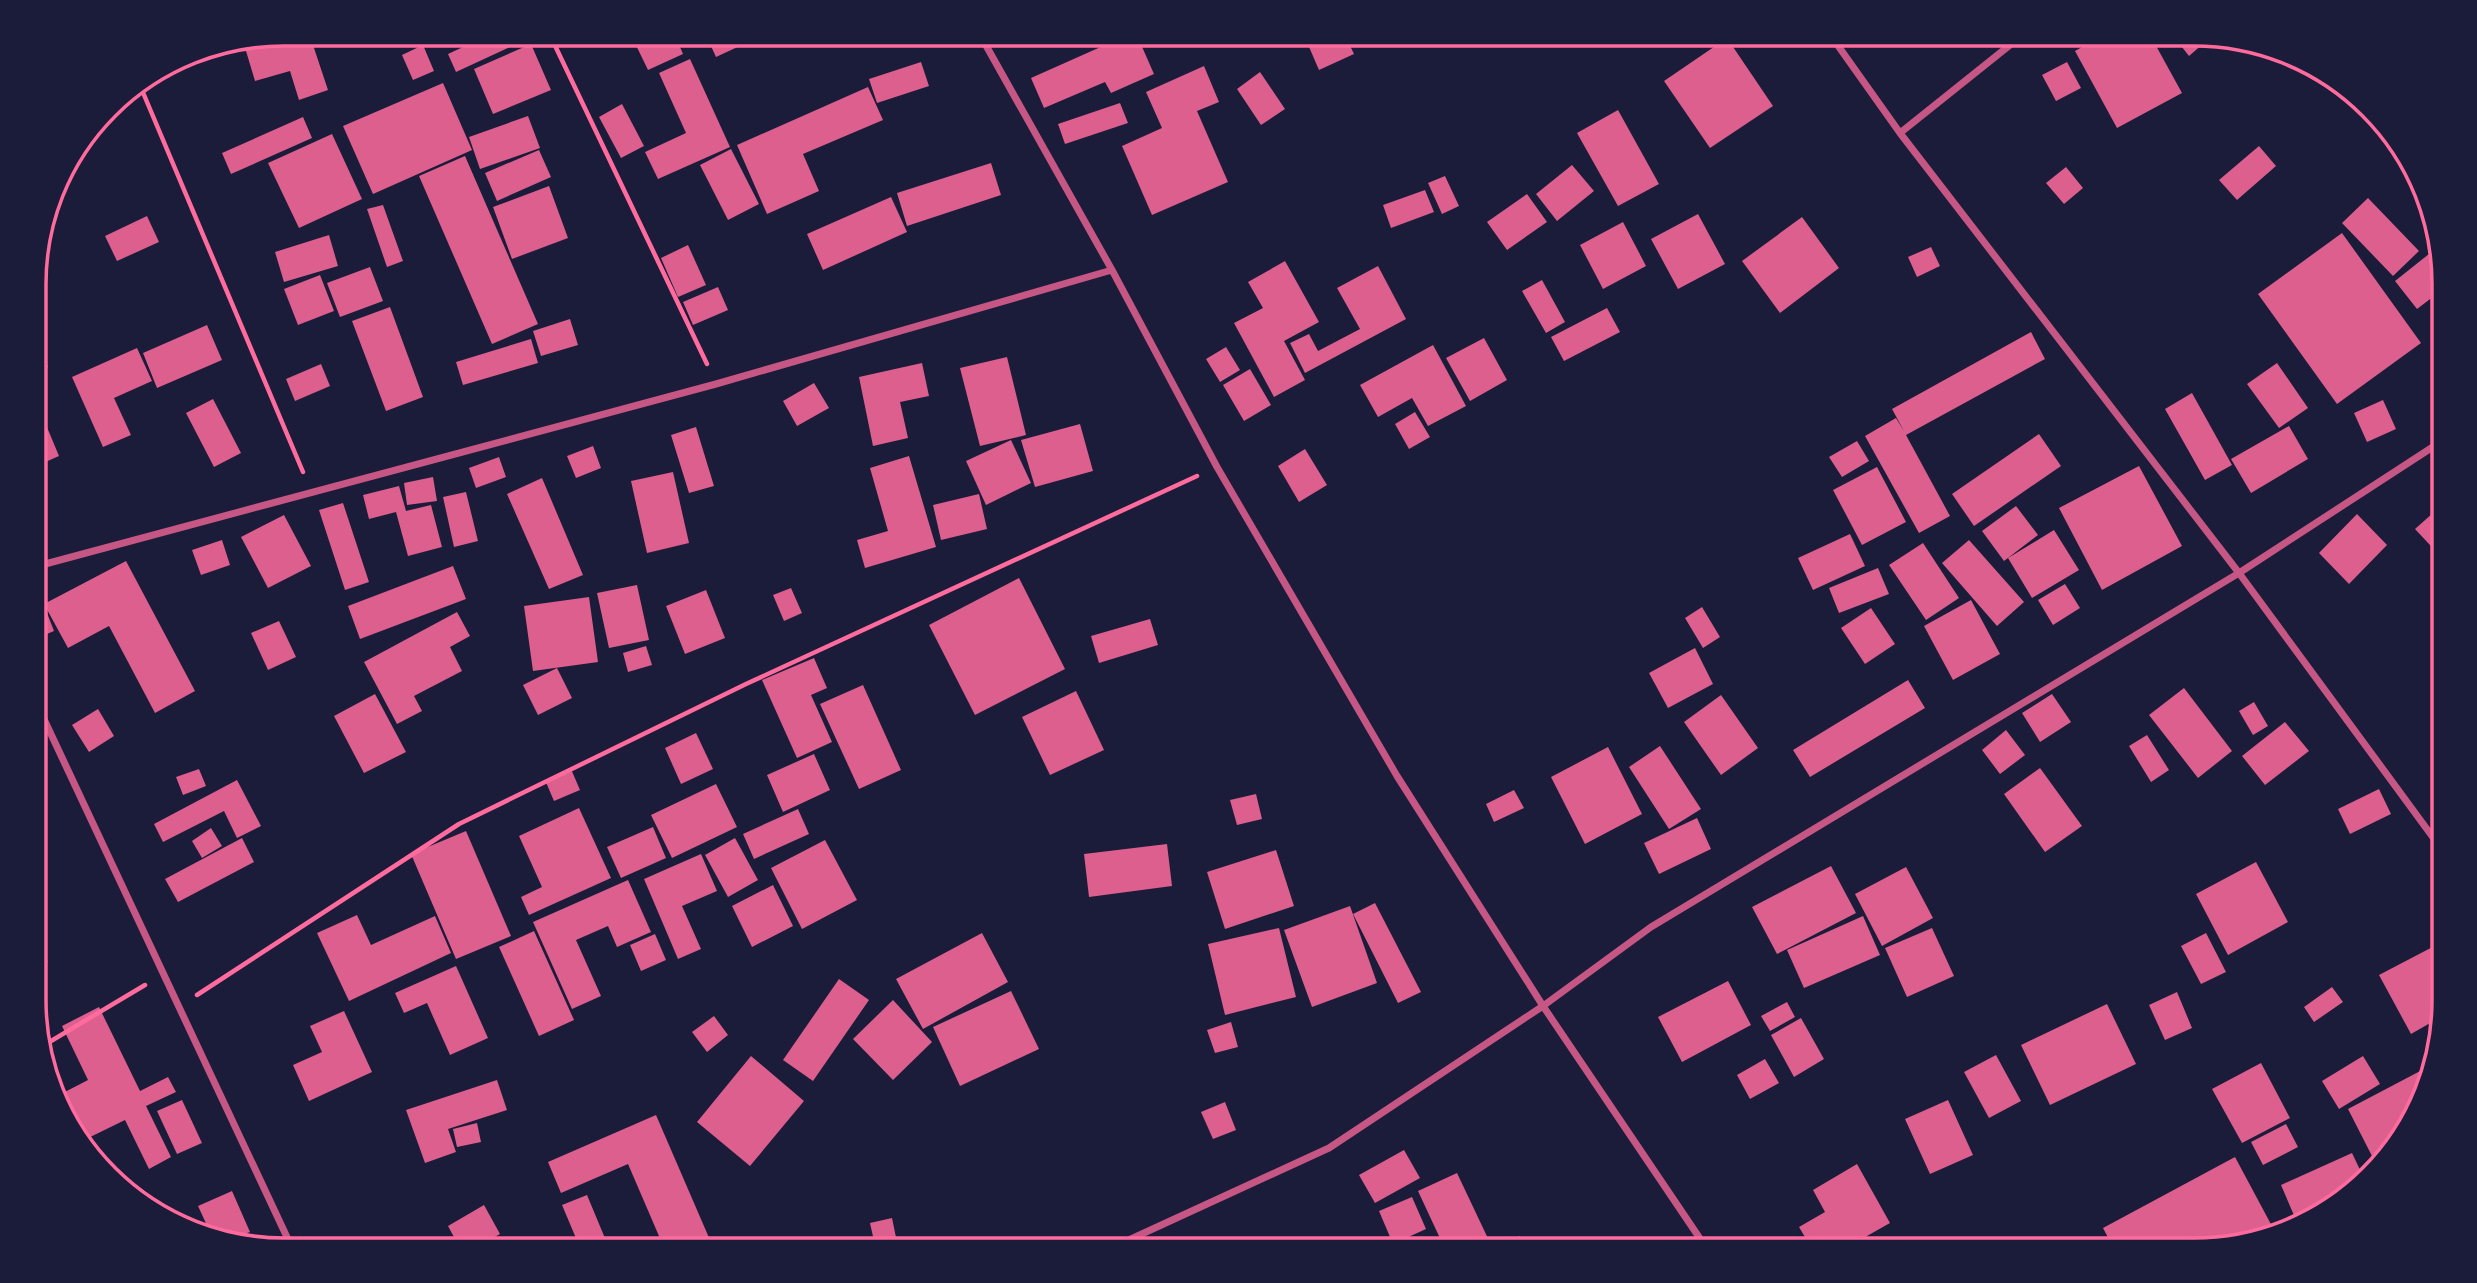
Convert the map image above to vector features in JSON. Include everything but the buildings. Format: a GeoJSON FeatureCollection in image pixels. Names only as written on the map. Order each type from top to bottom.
{"type":"FeatureCollection","features":[{"type":"Feature","properties":{"kind":"street"},"geometry":{"type":"LineString","coordinates":[[986,46],[1112,270],[1217,467],[1396,776],[1543,1006],[1699,1237]]}},
{"type":"Feature","properties":{"kind":"street"},"geometry":{"type":"LineString","coordinates":[[1838,46],[1900,133],[2239,573],[2432,836]]}},
{"type":"Feature","properties":{"kind":"street"},"geometry":{"type":"LineString","coordinates":[[1900,133],[2009,46]]}},
{"type":"Feature","properties":{"kind":"street"},"geometry":{"type":"LineString","coordinates":[[46,564],[716,384],[1112,270]]}},
{"type":"Feature","properties":{"kind":"street"},"geometry":{"type":"LineString","coordinates":[[1134,1238],[1329,1147],[1543,1006],[1651,927],[2239,573],[2432,448]]}},
{"type":"Feature","properties":{"kind":"street"},"geometry":{"type":"LineString","coordinates":[[46,723],[287,1238]]}},
{"type":"Feature","properties":{"kind":"path"},"geometry":{"type":"LineString","coordinates":[[555,46],[716,384]]}},
{"type":"Feature","properties":{"kind":"path"},"geometry":{"type":"LineString","coordinates":[[143,92],[312,492]]}},
{"type":"Feature","properties":{"kind":"path"},"geometry":{"type":"LineString","coordinates":[[179,1007],[459,824],[746,684],[1217,467]]}},
{"type":"Feature","properties":{"kind":"path"},"geometry":{"type":"LineString","coordinates":[[50,1041],[163,974]]}}]}
